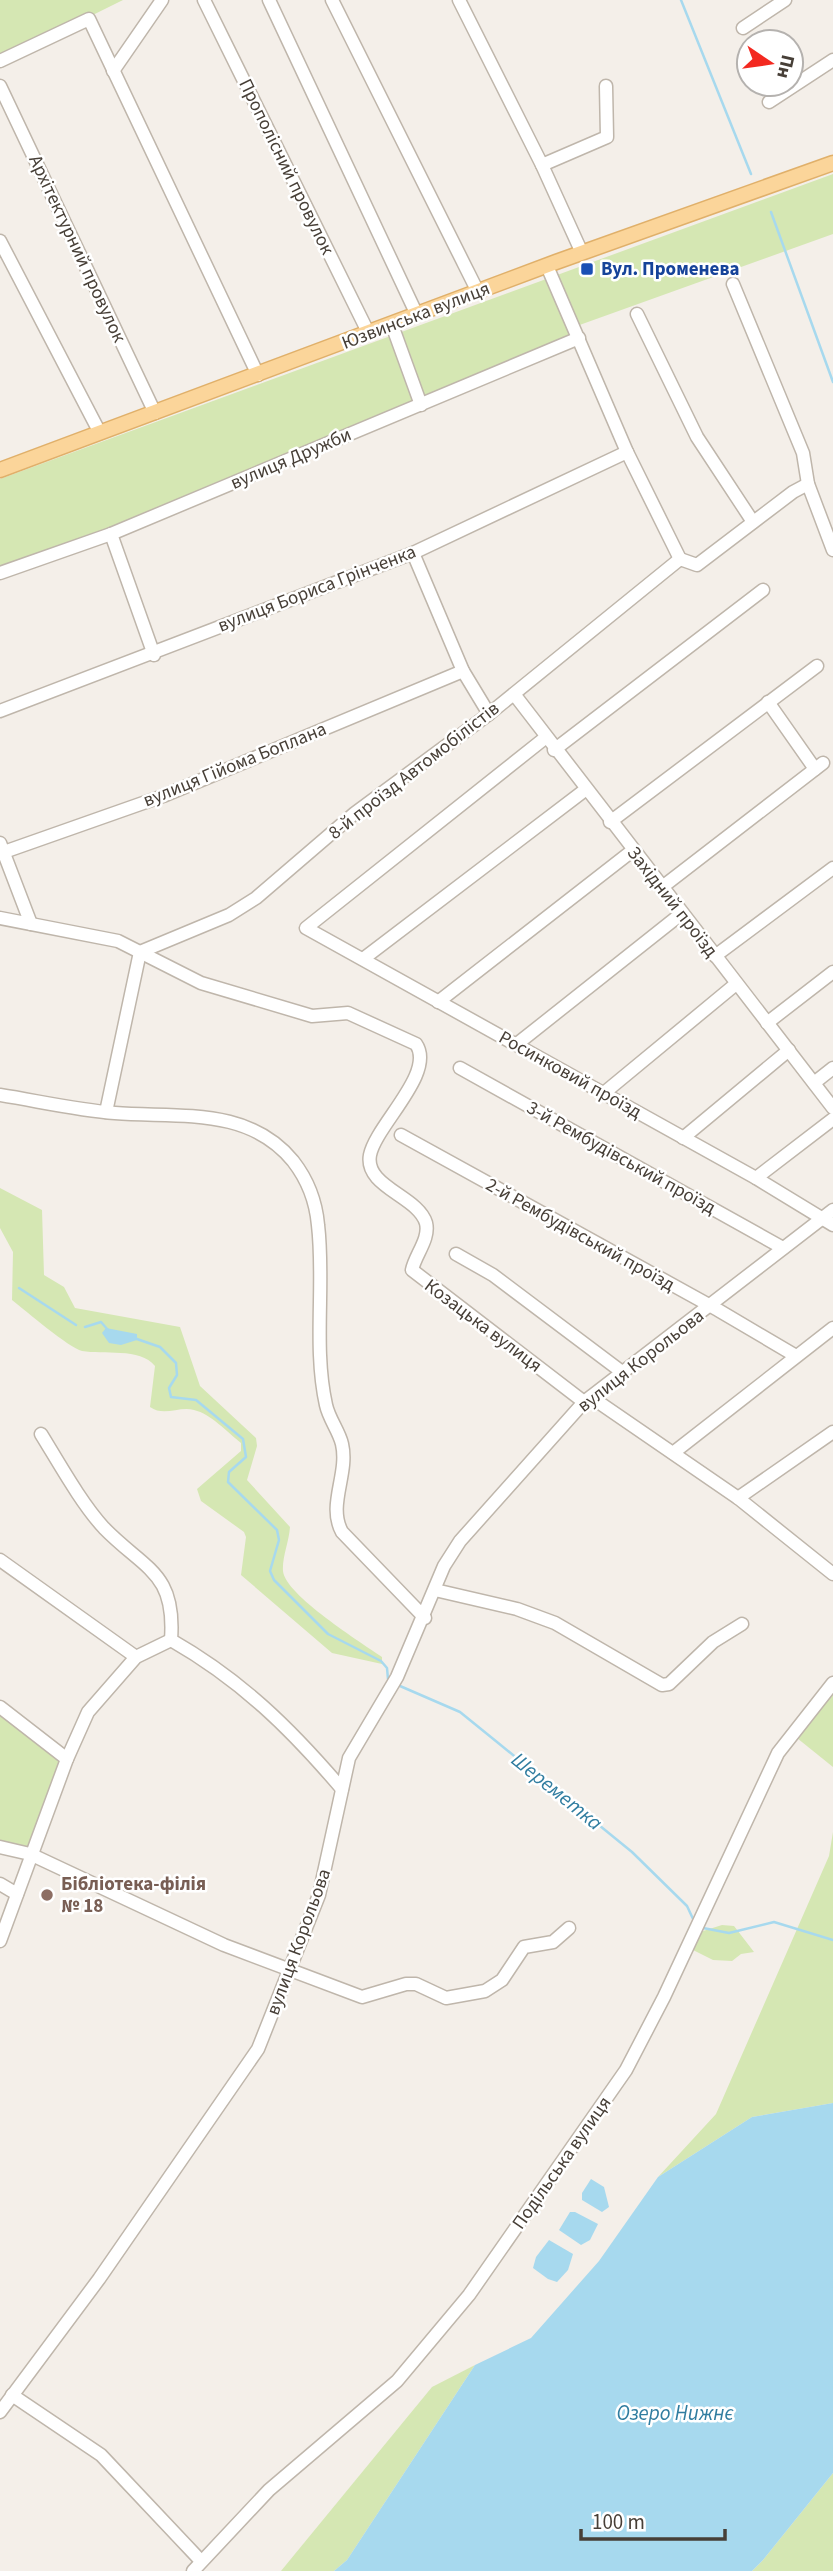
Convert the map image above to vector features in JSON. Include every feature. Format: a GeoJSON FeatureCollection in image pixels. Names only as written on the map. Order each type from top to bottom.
{"type":"FeatureCollection","features":[{"type":"Feature","properties":{"kind":"main road","name":"Юзвинська вулиця"},"geometry":{"type":"LineString","coordinates":[[0,470],[582,253],[833,163]]}},
{"type":"Feature","properties":{"kind":"street"},"geometry":{"type":"LineString","coordinates":[[113,71],[162,0]]}},
{"type":"Feature","properties":{"kind":"street","name":"Прополісний провулок"},"geometry":{"type":"LineString","coordinates":[[204,0],[369,334]]}},
{"type":"Feature","properties":{"kind":"street"},"geometry":{"type":"LineString","coordinates":[[269,0],[417,315]]}},
{"type":"Feature","properties":{"kind":"street"},"geometry":{"type":"LineString","coordinates":[[332,0],[478,292]]}},
{"type":"Feature","properties":{"kind":"street"},"geometry":{"type":"LineString","coordinates":[[459,0],[542,165],[582,253]]}},
{"type":"Feature","properties":{"kind":"street"},"geometry":{"type":"LineString","coordinates":[[743,27],[785,0]]}},
{"type":"Feature","properties":{"kind":"street"},"geometry":{"type":"LineString","coordinates":[[0,61],[89,19],[258,374]]}},
{"type":"Feature","properties":{"kind":"street"},"geometry":{"type":"LineString","coordinates":[[769,102],[833,60]]}},
{"type":"Feature","properties":{"kind":"street","name":"Архітектурний провулок"},"geometry":{"type":"LineString","coordinates":[[0,86],[155,413]]}},
{"type":"Feature","properties":{"kind":"street"},"geometry":{"type":"LineString","coordinates":[[542,165],[607,137],[606,86]]}},
{"type":"Feature","properties":{"kind":"street"},"geometry":{"type":"LineString","coordinates":[[0,242],[100,433]]}},
{"type":"Feature","properties":{"kind":"street"},"geometry":{"type":"LineString","coordinates":[[547,266],[627,452],[680,559],[697,565],[808,484]]}},
{"type":"Feature","properties":{"kind":"street"},"geometry":{"type":"LineString","coordinates":[[733,284],[803,453],[808,484],[833,550]]}},
{"type":"Feature","properties":{"kind":"street"},"geometry":{"type":"LineString","coordinates":[[637,314],[697,437],[753,522]]}},
{"type":"Feature","properties":{"kind":"street"},"geometry":{"type":"LineString","coordinates":[[392,325],[421,405]]}},
{"type":"Feature","properties":{"kind":"street","name":"вулиця Дружби"},"geometry":{"type":"LineString","coordinates":[[0,573],[111,534],[579,338]]}},
{"type":"Feature","properties":{"kind":"street","name":"вулиця Бориса Грінченка"},"geometry":{"type":"LineString","coordinates":[[0,711],[413,553],[627,452]]}},
{"type":"Feature","properties":{"kind":"street"},"geometry":{"type":"LineString","coordinates":[[111,534],[154,654]]}},
{"type":"Feature","properties":{"kind":"street"},"geometry":{"type":"LineString","coordinates":[[413,553],[463,671],[489,714]]}},
{"type":"Feature","properties":{"kind":"street","name":"8-й проїзд Автомобілістів"},"geometry":{"type":"LineString","coordinates":[[140,952],[229,915],[256,898],[355,813],[489,714],[680,559]]}},
{"type":"Feature","properties":{"kind":"street"},"geometry":{"type":"LineString","coordinates":[[554,750],[763,590]]}},
{"type":"Feature","properties":{"kind":"street"},"geometry":{"type":"LineString","coordinates":[[610,822],[817,666]]}},
{"type":"Feature","properties":{"kind":"street","name":"вулиця Гійома Боплана"},"geometry":{"type":"LineString","coordinates":[[2,847],[163,796],[463,671]]}},
{"type":"Feature","properties":{"kind":"street","name":"Західний проїзд"},"geometry":{"type":"LineString","coordinates":[[514,694],[554,750],[833,1108]]}},
{"type":"Feature","properties":{"kind":"street"},"geometry":{"type":"LineString","coordinates":[[662,888],[819,766],[768,702]]}},
{"type":"Feature","properties":{"kind":"street","name":"Росинковий проїзд"},"geometry":{"type":"LineString","coordinates":[[545,738],[306,928],[756,1178],[833,1225]]}},
{"type":"Feature","properties":{"kind":"street"},"geometry":{"type":"LineString","coordinates":[[363,959],[585,790]]}},
{"type":"Feature","properties":{"kind":"street"},"geometry":{"type":"LineString","coordinates":[[2,847],[31,924]]}},
{"type":"Feature","properties":{"kind":"street"},"geometry":{"type":"LineString","coordinates":[[438,1002],[632,850]]}},
{"type":"Feature","properties":{"kind":"street"},"geometry":{"type":"LineString","coordinates":[[715,956],[833,868]]}},
{"type":"Feature","properties":{"kind":"street"},"geometry":{"type":"LineString","coordinates":[[517,1044],[681,914]]}},
{"type":"Feature","properties":{"kind":"street","name":"Козацька вулиця"},"geometry":{"type":"LineString","coordinates":[[0,918],[112,939],[209,986],[312,1016],[348,1013],[416,1044],[421,1055],[418,1071],[374,1143],[369,1162],[372,1172],[421,1213],[427,1225],[412,1270],[587,1399],[673,1453],[738,1499],[833,1574]]}},
{"type":"Feature","properties":{"kind":"street"},"geometry":{"type":"LineString","coordinates":[[106,1112],[140,952]]}},
{"type":"Feature","properties":{"kind":"street"},"geometry":{"type":"LineString","coordinates":[[767,1023],[833,972]]}},
{"type":"Feature","properties":{"kind":"street"},"geometry":{"type":"LineString","coordinates":[[604,1093],[736,984]]}},
{"type":"Feature","properties":{"kind":"street"},"geometry":{"type":"LineString","coordinates":[[682,1139],[789,1050]]}},
{"type":"Feature","properties":{"kind":"street","name":"3-й Рембудівський проїзд"},"geometry":{"type":"LineString","coordinates":[[460,1068],[783,1248]]}},
{"type":"Feature","properties":{"kind":"street"},"geometry":{"type":"LineString","coordinates":[[814,1083],[833,1068]]}},
{"type":"Feature","properties":{"kind":"street"},"geometry":{"type":"LineString","coordinates":[[0,1095],[106,1112],[198,1116],[237,1122],[274,1142],[296,1165],[310,1192],[318,1222],[326,1406],[342,1444],[344,1474],[336,1521],[342,1532],[425,1618]]}},
{"type":"Feature","properties":{"kind":"street"},"geometry":{"type":"LineString","coordinates":[[756,1178],[833,1119]]}},
{"type":"Feature","properties":{"kind":"street","name":"2-й Рембудівський проїзд"},"geometry":{"type":"LineString","coordinates":[[401,1135],[796,1356]]}},
{"type":"Feature","properties":{"kind":"street","name":"вулиця Корольова"},"geometry":{"type":"LineString","coordinates":[[0,2412],[99,2279],[251,2060],[291,1971],[323,1882],[352,1751],[397,1677],[450,1556],[471,1527],[587,1399],[833,1210]]}},
{"type":"Feature","properties":{"kind":"street"},"geometry":{"type":"LineString","coordinates":[[456,1254],[493,1275],[622,1372]]}},
{"type":"Feature","properties":{"kind":"street"},"geometry":{"type":"LineString","coordinates":[[673,1453],[833,1328]]}},
{"type":"Feature","properties":{"kind":"street"},"geometry":{"type":"LineString","coordinates":[[738,1499],[833,1432]]}},
{"type":"Feature","properties":{"kind":"street"},"geometry":{"type":"LineString","coordinates":[[41,1434],[103,1527],[148,1567],[165,1587],[172,1606],[171,1640]]}},
{"type":"Feature","properties":{"kind":"street"},"geometry":{"type":"LineString","coordinates":[[0,1560],[136,1657]]}},
{"type":"Feature","properties":{"kind":"street"},"geometry":{"type":"LineString","coordinates":[[435,1590],[517,1609],[555,1623],[662,1685],[669,1684],[713,1642],[742,1624]]}},
{"type":"Feature","properties":{"kind":"street"},"geometry":{"type":"LineString","coordinates":[[0,1941],[30,1854],[67,1759],[91,1707],[136,1657],[171,1640]]}},
{"type":"Feature","properties":{"kind":"street"},"geometry":{"type":"LineString","coordinates":[[171,1640],[211,1664],[291,1729],[342,1789]]}},
{"type":"Feature","properties":{"kind":"street","name":"Подільська вулиця"},"geometry":{"type":"LineString","coordinates":[[197,2566],[269,2490],[397,2381],[469,2295],[626,2070],[664,1997],[778,1753],[833,1683]]}},
{"type":"Feature","properties":{"kind":"street"},"geometry":{"type":"LineString","coordinates":[[0,1707],[67,1759]]}},
{"type":"Feature","properties":{"kind":"street"},"geometry":{"type":"LineString","coordinates":[[0,1847],[30,1854],[232,1949],[362,1997],[411,1983],[439,1997],[459,1997],[499,1984],[524,1947],[553,1942],[569,1927]]}},
{"type":"Feature","properties":{"kind":"street"},"geometry":{"type":"LineString","coordinates":[[0,1884],[17,1894]]}},
{"type":"Feature","properties":{"kind":"street"},"geometry":{"type":"LineString","coordinates":[[12,2395],[101,2455],[197,2566]]}},
{"type":"Feature","properties":{"kind":"green space"},"geometry":{"type":"Polygon","coordinates":[[[0,0],[123,0],[0,61],[0,0]]]}},
{"type":"Feature","properties":{"kind":"green space"},"geometry":{"type":"Polygon","coordinates":[[[833,174],[833,234],[574,327],[579,338],[0,573],[0,479],[833,174]]]}},
{"type":"Feature","properties":{"kind":"green space"},"geometry":{"type":"Polygon","coordinates":[[[0,1188],[42,1210],[44,1275],[64,1287],[75,1308],[180,1327],[200,1386],[256,1438],[257,1446],[247,1480],[290,1527],[283,1566],[287,1581],[296,1593],[326,1618],[382,1657],[382,1664],[332,1653],[241,1575],[246,1537],[244,1532],[201,1501],[197,1489],[241,1451],[241,1443],[213,1419],[200,1412],[188,1409],[161,1411],[150,1407],[155,1366],[148,1360],[131,1354],[82,1351],[12,1300],[13,1252],[0,1228],[0,1188]]]}},
{"type":"Feature","properties":{"kind":"green space"},"geometry":{"type":"Polygon","coordinates":[[[833,1683],[833,1767],[792,1734],[833,1683]]]}},
{"type":"Feature","properties":{"kind":"green space"},"geometry":{"type":"Polygon","coordinates":[[[0,1707],[67,1759],[30,1854],[0,1847],[0,1707]]]}},
{"type":"Feature","properties":{"kind":"green space"},"geometry":{"type":"Polygon","coordinates":[[[833,1832],[833,2103],[752,2117],[658,2177],[716,2114],[829,1856],[833,1832]]]}},
{"type":"Feature","properties":{"kind":"green space"},"geometry":{"type":"Polygon","coordinates":[[[722,1925],[734,1926],[754,1952],[741,1954],[732,1961],[713,1960],[691,1949],[700,1932],[722,1925]]]}},
{"type":"Feature","properties":{"kind":"green space"},"geometry":{"type":"Polygon","coordinates":[[[475,2365],[347,2560],[334,2571],[281,2571],[432,2387],[475,2365]]]}},
{"type":"Feature","properties":{"kind":"green space"},"geometry":{"type":"Polygon","coordinates":[[[833,2473],[833,2571],[752,2571],[763,2560],[833,2473]]]}},
{"type":"Feature","properties":{"kind":"water"},"geometry":{"type":"Polygon","coordinates":[[[106,1328],[137,1334],[137,1340],[121,1345],[109,1343],[102,1333],[106,1328]]]}},
{"type":"Feature","properties":{"kind":"water","name":"Озеро Нижнє"},"geometry":{"type":"Polygon","coordinates":[[[833,2103],[833,2473],[752,2571],[334,2571],[347,2560],[475,2365],[531,2338],[599,2261],[658,2177],[752,2117],[833,2103]]]}},
{"type":"Feature","properties":{"kind":"water"},"geometry":{"type":"Polygon","coordinates":[[[591,2179],[604,2187],[609,2207],[602,2212],[582,2200],[582,2193],[591,2179]]]}},
{"type":"Feature","properties":{"kind":"water"},"geometry":{"type":"Polygon","coordinates":[[[570,2212],[598,2224],[590,2240],[581,2245],[559,2230],[570,2212]]]}},
{"type":"Feature","properties":{"kind":"water"},"geometry":{"type":"Polygon","coordinates":[[[549,2240],[573,2254],[568,2270],[557,2282],[533,2268],[536,2257],[549,2240]]]}},
{"type":"Feature","properties":{"kind":"waterway"},"geometry":{"type":"LineString","coordinates":[[681,0],[751,174]]}},
{"type":"Feature","properties":{"kind":"waterway"},"geometry":{"type":"LineString","coordinates":[[771,212],[833,382]]}},
{"type":"Feature","properties":{"kind":"waterway","name":"Шереметка"},"geometry":{"type":"LineString","coordinates":[[19,1288],[76,1325]]}},
{"type":"Feature","properties":{"kind":"waterway","name":"Шереметка"},"geometry":{"type":"LineString","coordinates":[[85,1327],[101,1322],[108,1330]]}},
{"type":"Feature","properties":{"kind":"waterway","name":"Шереметка"},"geometry":{"type":"LineString","coordinates":[[134,1338],[160,1347],[176,1363],[177,1375],[169,1388],[171,1397],[196,1400],[243,1439],[246,1457],[229,1472],[228,1482],[277,1530],[279,1540],[270,1571],[274,1580],[328,1634],[381,1661],[387,1668],[388,1679]]}},
{"type":"Feature","properties":{"kind":"waterway","name":"Шереметка"},"geometry":{"type":"LineString","coordinates":[[400,1686],[460,1712],[632,1852],[687,1906],[694,1921]]}},
{"type":"Feature","properties":{"kind":"waterway","name":"Шереметка"},"geometry":{"type":"LineString","coordinates":[[703,1928],[729,1933],[774,1922],[833,1940]]}},
{"type":"Feature","properties":{"kind":"place","name":"Вул. Променева"},"geometry":{"type":"Point","coordinates":[587,269]}},
{"type":"Feature","properties":{"kind":"place","name":"Бібліотека-філія № 18"},"geometry":{"type":"Point","coordinates":[47,1895]}}]}
